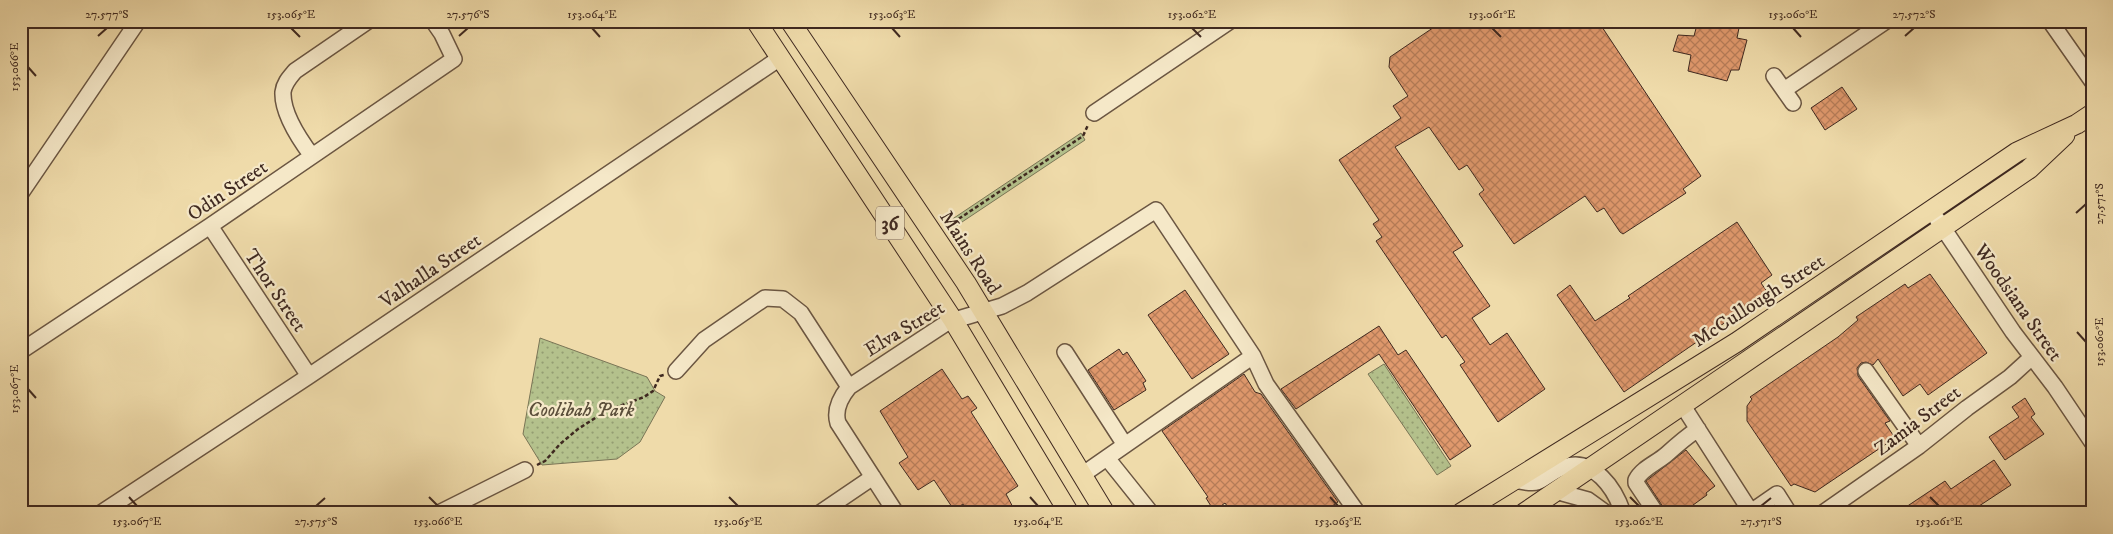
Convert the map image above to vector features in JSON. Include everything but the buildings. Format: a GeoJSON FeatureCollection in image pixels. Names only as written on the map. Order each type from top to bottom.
{"type":"FeatureCollection","features":[{"type":"Feature","properties":{"kind":"main road","name":"36"},"geometry":{"type":"LineString","coordinates":[[756,21],[953,320],[1045,470],[1069,513]]}},
{"type":"Feature","properties":{"kind":"main road","name":"Mains Road"},"geometry":{"type":"LineString","coordinates":[[790,21],[984,312],[1105,513]]}},
{"type":"Feature","properties":{"kind":"main road","name":"McCullough Street"},"geometry":{"type":"LineString","coordinates":[[1461,513],[1738,342],[2017,152],[2084,119]]}},
{"type":"Feature","properties":{"kind":"main road","name":"McCullough Street"},"geometry":{"type":"LineString","coordinates":[[1524,513],[2029,169],[2084,119]]}},
{"type":"Feature","properties":{"kind":"street"},"geometry":{"type":"LineString","coordinates":[[21,193],[138,21]]}},
{"type":"Feature","properties":{"kind":"street"},"geometry":{"type":"LineString","coordinates":[[312,156],[298,138],[289,119],[283,92],[286,81],[295,72],[368,21]]}},
{"type":"Feature","properties":{"kind":"street","name":"Odin Street"},"geometry":{"type":"LineString","coordinates":[[21,351],[210,226],[454,59],[434,21]]}},
{"type":"Feature","properties":{"kind":"street"},"geometry":{"type":"LineString","coordinates":[[1784,90],[1886,21]]}},
{"type":"Feature","properties":{"kind":"street"},"geometry":{"type":"LineString","coordinates":[[2050,21],[2092,80]]}},
{"type":"Feature","properties":{"kind":"street"},"geometry":{"type":"LineString","coordinates":[[1094,113],[1226,22]]}},
{"type":"Feature","properties":{"kind":"street","name":"Valhalla Street"},"geometry":{"type":"LineString","coordinates":[[101,513],[309,376],[780,58]]}},
{"type":"Feature","properties":{"kind":"street"},"geometry":{"type":"LineString","coordinates":[[1774,76],[1793,103]]}},
{"type":"Feature","properties":{"kind":"street","name":"Elva Street"},"geometry":{"type":"LineString","coordinates":[[849,387],[953,320],[1002,306],[1027,293],[1156,210],[1253,356]]}},
{"type":"Feature","properties":{"kind":"street","name":"Woodsiana Street"},"geometry":{"type":"LineString","coordinates":[[1931,211],[2013,332],[2092,442]]}},
{"type":"Feature","properties":{"kind":"street","name":"Thor Street"},"geometry":{"type":"LineString","coordinates":[[210,226],[309,376]]}},
{"type":"Feature","properties":{"kind":"street"},"geometry":{"type":"LineString","coordinates":[[676,371],[704,340],[765,298],[783,299],[801,313],[849,387],[839,404],[836,418],[841,430],[896,513]]}},
{"type":"Feature","properties":{"kind":"street"},"geometry":{"type":"LineString","coordinates":[[1065,352],[1125,445]]}},
{"type":"Feature","properties":{"kind":"street"},"geometry":{"type":"LineString","coordinates":[[1082,474],[1253,356],[1266,384],[1357,513]]}},
{"type":"Feature","properties":{"kind":"street","name":"Zamia Street"},"geometry":{"type":"LineString","coordinates":[[1823,513],[1919,446],[2010,377],[2032,357]]}},
{"type":"Feature","properties":{"kind":"street"},"geometry":{"type":"LineString","coordinates":[[1866,371],[1919,446]]}},
{"type":"Feature","properties":{"kind":"street"},"geometry":{"type":"LineString","coordinates":[[1683,406],[1751,512],[1777,494],[1789,513]]}},
{"type":"Feature","properties":{"kind":"street"},"geometry":{"type":"LineString","coordinates":[[1656,513],[1636,483],[1636,480],[1647,468],[1667,454],[1677,443],[1698,429]]}},
{"type":"Feature","properties":{"kind":"street"},"geometry":{"type":"LineString","coordinates":[[1107,458],[1151,513]]}},
{"type":"Feature","properties":{"kind":"street"},"geometry":{"type":"LineString","coordinates":[[1513,480],[1536,482],[1558,469],[1570,465],[1588,468],[1603,476],[1620,501],[1624,513]]}},
{"type":"Feature","properties":{"kind":"street"},"geometry":{"type":"LineString","coordinates":[[439,513],[525,470]]}},
{"type":"Feature","properties":{"kind":"street"},"geometry":{"type":"LineString","coordinates":[[820,513],[873,477]]}},
{"type":"Feature","properties":{"kind":"street"},"geometry":{"type":"LineString","coordinates":[[1555,491],[1586,499],[1606,513]]}},
{"type":"Feature","properties":{"kind":"path"},"geometry":{"type":"LineString","coordinates":[[945,228],[1083,136],[1094,113]]}},
{"type":"Feature","properties":{"kind":"path"},"geometry":{"type":"LineString","coordinates":[[525,470],[545,461],[560,444],[578,429],[606,411],[644,397],[653,390],[660,376],[676,371]]}},
{"type":"Feature","properties":{"kind":"green space"},"geometry":{"type":"Polygon","coordinates":[[[1081,133],[1085,140],[953,228],[948,222],[1081,133]]]}},
{"type":"Feature","properties":{"kind":"green space","name":"Coolibah Park"},"geometry":{"type":"Polygon","coordinates":[[[540,338],[647,377],[655,391],[665,397],[640,442],[617,459],[542,465],[523,434],[540,338]]]}},
{"type":"Feature","properties":{"kind":"green space"},"geometry":{"type":"Polygon","coordinates":[[[1384,364],[1451,466],[1437,475],[1368,374],[1384,364]]]}}]}
